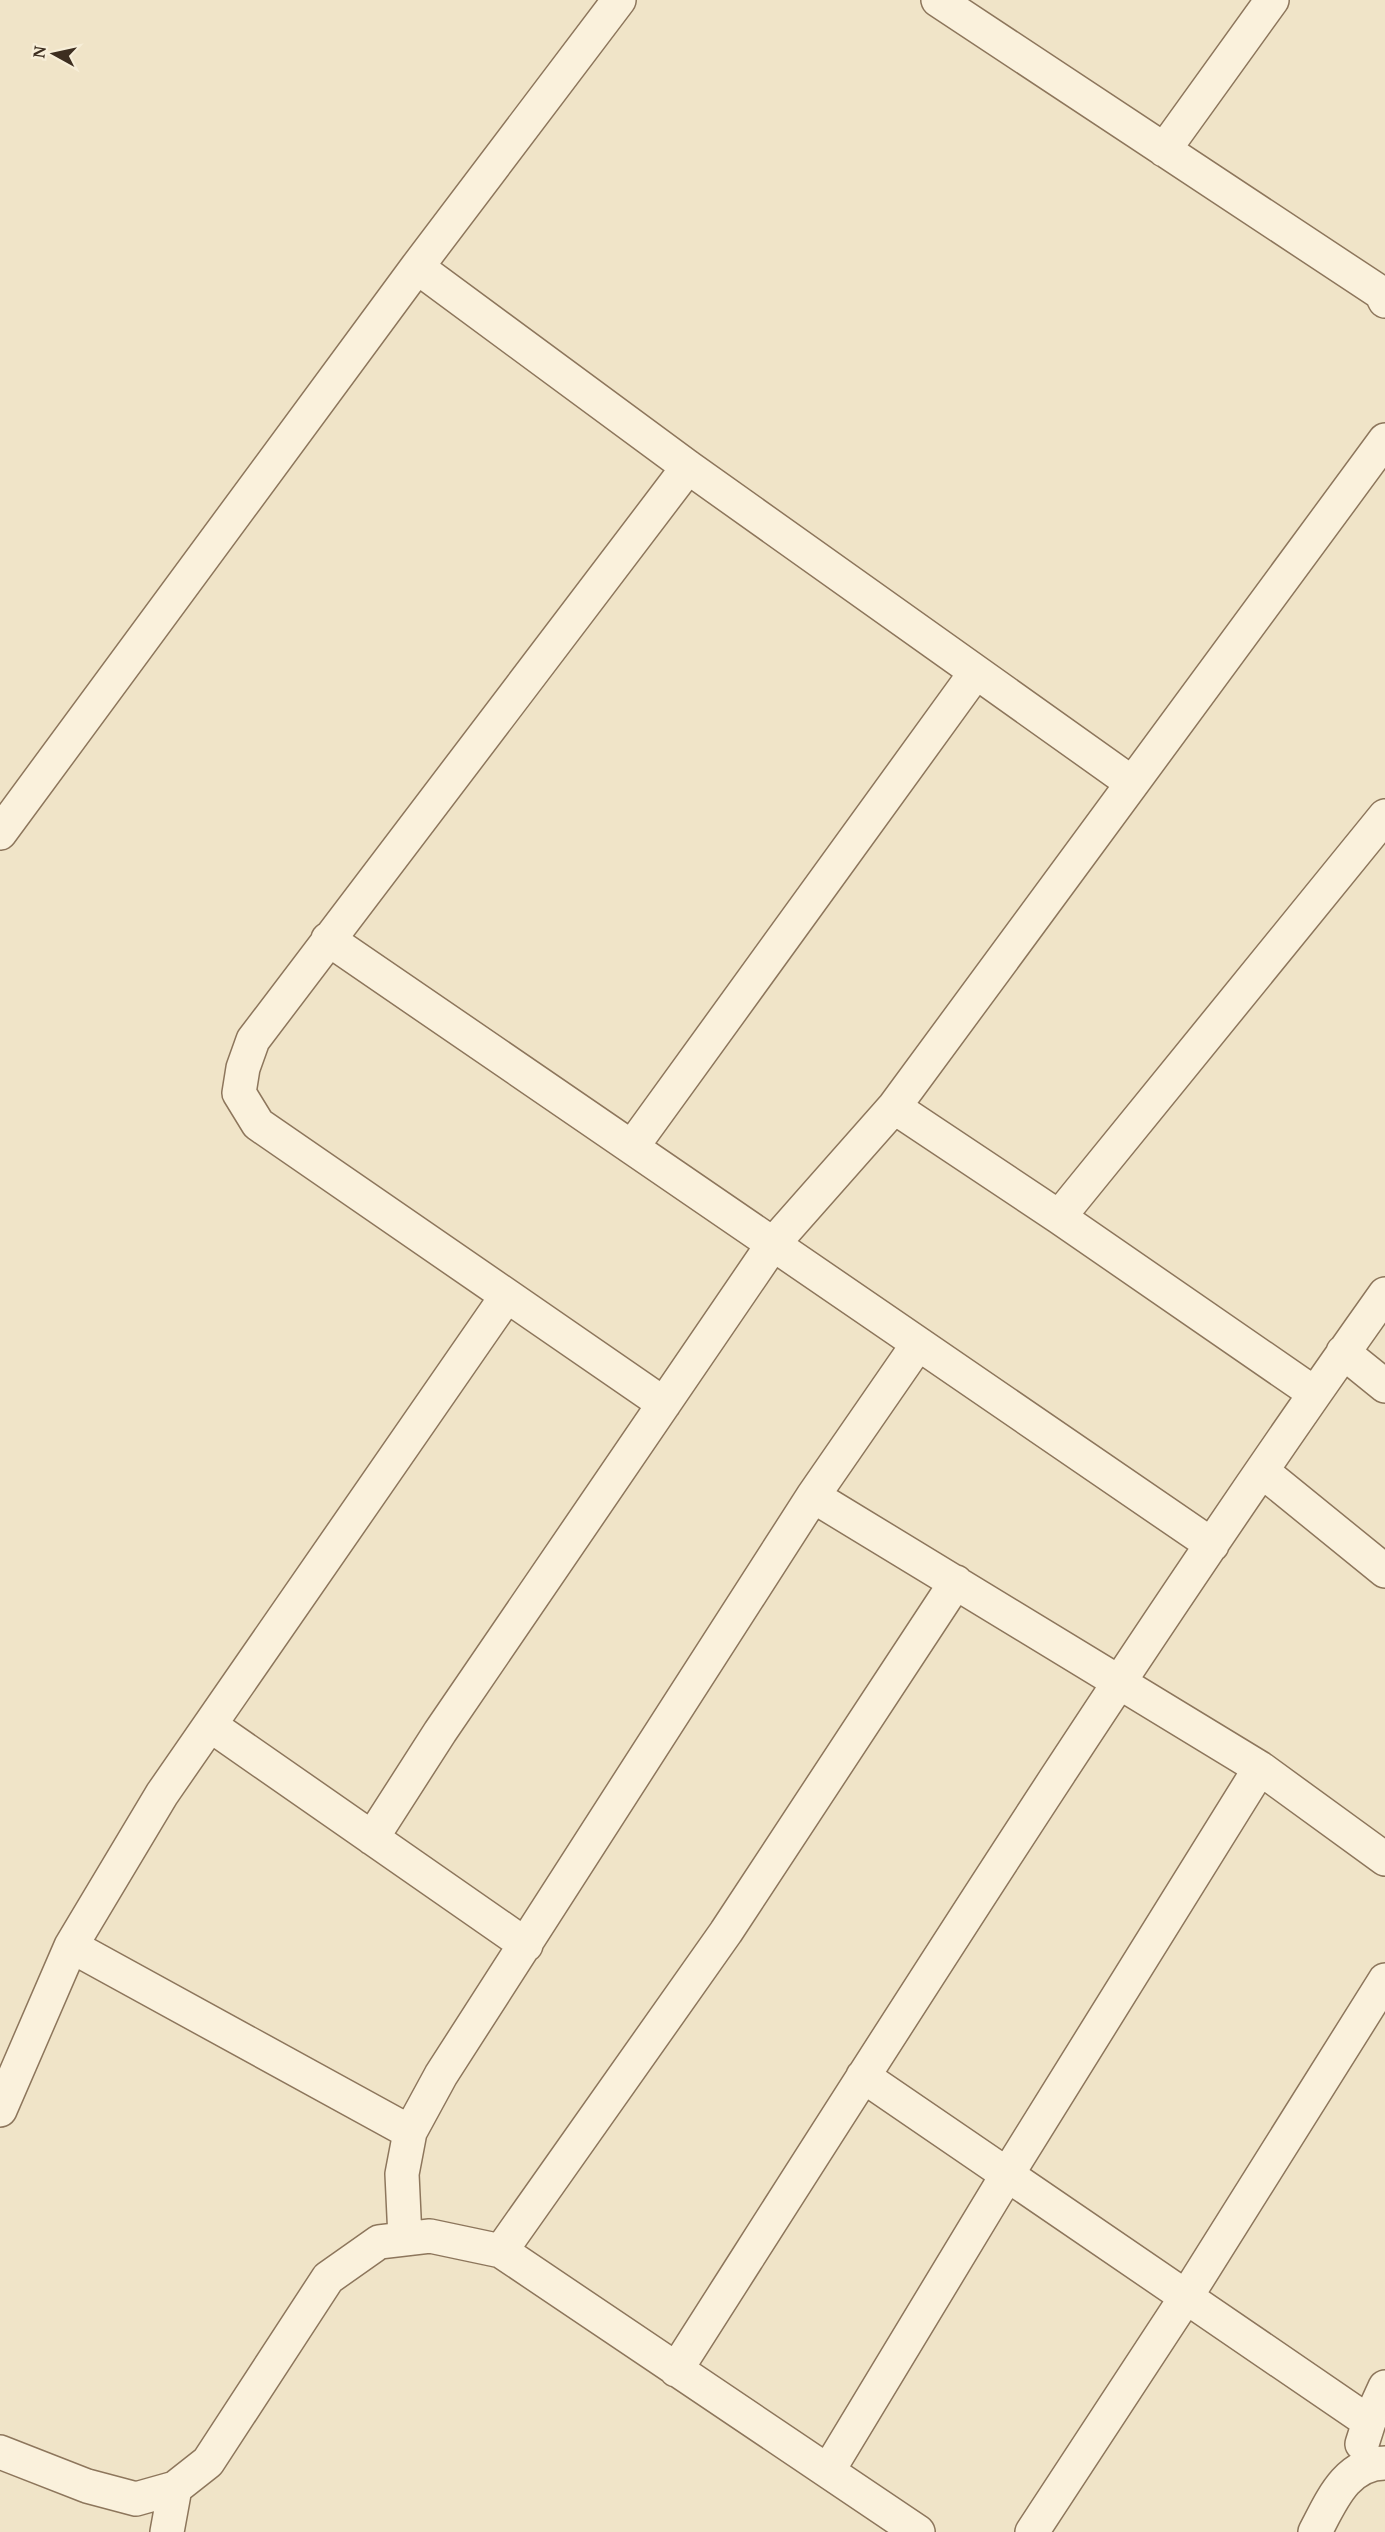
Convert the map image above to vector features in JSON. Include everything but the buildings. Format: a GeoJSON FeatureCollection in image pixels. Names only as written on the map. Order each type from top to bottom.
{"type":"FeatureCollection","features":[{"type":"Feature","properties":{"kind":"street"},"geometry":{"type":"LineString","coordinates":[[0,833],[417,267],[619,0]]}},
{"type":"Feature","properties":{"kind":"street"},"geometry":{"type":"LineString","coordinates":[[938,0],[1381,293],[1385,301]]}},
{"type":"Feature","properties":{"kind":"street"},"geometry":{"type":"LineString","coordinates":[[1164,150],[1272,0]]}},
{"type":"Feature","properties":{"kind":"street"},"geometry":{"type":"LineString","coordinates":[[417,267],[688,467],[1132,783]]}},
{"type":"Feature","properties":{"kind":"street"},"geometry":{"type":"LineString","coordinates":[[372,1838],[440,1732],[773,1244],[894,1107],[1385,440]]}},
{"type":"Feature","properties":{"kind":"street"},"geometry":{"type":"LineString","coordinates":[[664,1404],[258,1124],[239,1093],[243,1068],[253,1040],[688,467]]}},
{"type":"Feature","properties":{"kind":"street"},"geometry":{"type":"LineString","coordinates":[[632,1147],[976,672]]}},
{"type":"Feature","properties":{"kind":"street"},"geometry":{"type":"LineString","coordinates":[[1059,1217],[1385,816]]}},
{"type":"Feature","properties":{"kind":"street"},"geometry":{"type":"LineString","coordinates":[[328,939],[1212,1545]]}},
{"type":"Feature","properties":{"kind":"street"},"geometry":{"type":"LineString","coordinates":[[894,1107],[1059,1217],[1314,1393]]}},
{"type":"Feature","properties":{"kind":"street"},"geometry":{"type":"LineString","coordinates":[[676,2370],[993,1873],[1314,1393],[1385,1294]]}},
{"type":"Feature","properties":{"kind":"street"},"geometry":{"type":"LineString","coordinates":[[0,2110],[71,1946],[162,1794],[506,1297]]}},
{"type":"Feature","properties":{"kind":"street"},"geometry":{"type":"LineString","coordinates":[[405,2238],[402,2174],[410,2132],[441,2075],[813,1496],[918,1344]]}},
{"type":"Feature","properties":{"kind":"street"},"geometry":{"type":"LineString","coordinates":[[1343,1352],[1385,1386]]}},
{"type":"Feature","properties":{"kind":"street"},"geometry":{"type":"LineString","coordinates":[[1262,1471],[1385,1571]]}},
{"type":"Feature","properties":{"kind":"street"},"geometry":{"type":"LineString","coordinates":[[813,1496],[1260,1768],[1385,1859]]}},
{"type":"Feature","properties":{"kind":"street"},"geometry":{"type":"LineString","coordinates":[[501,2251],[726,1932],[956,1582]]}},
{"type":"Feature","properties":{"kind":"street"},"geometry":{"type":"LineString","coordinates":[[210,1725],[526,1945]]}},
{"type":"Feature","properties":{"kind":"street"},"geometry":{"type":"LineString","coordinates":[[828,2471],[1007,2175],[1260,1768]]}},
{"type":"Feature","properties":{"kind":"street"},"geometry":{"type":"LineString","coordinates":[[71,1946],[410,2132]]}},
{"type":"Feature","properties":{"kind":"street"},"geometry":{"type":"LineString","coordinates":[[1032,2532],[1186,2297],[1385,1980]]}},
{"type":"Feature","properties":{"kind":"street"},"geometry":{"type":"LineString","coordinates":[[863,2076],[1369,2422]]}},
{"type":"Feature","properties":{"kind":"street"},"geometry":{"type":"LineString","coordinates":[[0,2452],[87,2486],[136,2499],[175,2488],[208,2462],[328,2278],[379,2242],[430,2236],[501,2251],[918,2532]]}},
{"type":"Feature","properties":{"kind":"street"},"geometry":{"type":"LineString","coordinates":[[1315,2532],[1333,2498],[1352,2472],[1369,2422],[1385,2387]]}},
{"type":"Feature","properties":{"kind":"street"},"geometry":{"type":"LineString","coordinates":[[1352,2472],[1373,2463],[1385,2463]]}},
{"type":"Feature","properties":{"kind":"street"},"geometry":{"type":"LineString","coordinates":[[167,2532],[175,2488]]}}]}
